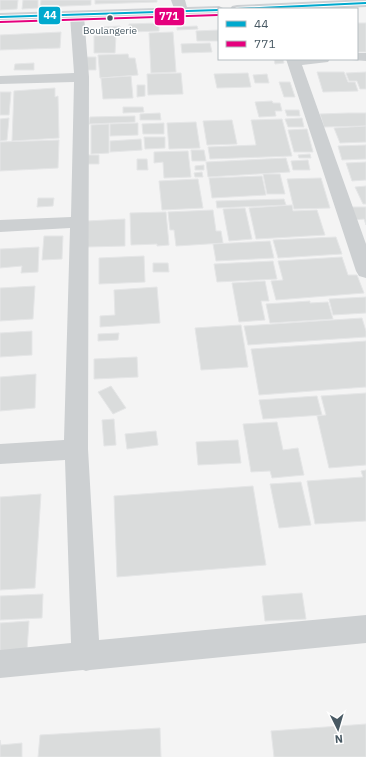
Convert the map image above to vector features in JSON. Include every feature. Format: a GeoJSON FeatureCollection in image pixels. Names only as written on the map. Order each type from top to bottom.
{"type":"FeatureCollection","features":[{"type":"Feature","properties":{"kind":"street"},"geometry":{"type":"LineString","coordinates":[[276,8],[301,3],[366,3]]}},
{"type":"Feature","properties":{"kind":"street"},"geometry":{"type":"LineString","coordinates":[[0,17],[77,16],[180,6],[218,10]]}},
{"type":"Feature","properties":{"kind":"street"},"geometry":{"type":"LineString","coordinates":[[77,16],[82,77],[76,449],[86,657]]}},
{"type":"Feature","properties":{"kind":"street"},"geometry":{"type":"LineString","coordinates":[[293,60],[360,232],[366,271]]}},
{"type":"Feature","properties":{"kind":"street"},"geometry":{"type":"LineString","coordinates":[[0,80],[82,77]]}},
{"type":"Feature","properties":{"kind":"street"},"geometry":{"type":"LineString","coordinates":[[0,226],[80,222]]}},
{"type":"Feature","properties":{"kind":"street"},"geometry":{"type":"LineString","coordinates":[[0,454],[76,449]]}},
{"type":"Feature","properties":{"kind":"street"},"geometry":{"type":"LineString","coordinates":[[0,664],[86,657],[366,629]]}},
{"type":"Feature","properties":{"kind":"building"},"geometry":{"type":"Polygon","coordinates":[[[0,0],[18,0],[17,9],[0,10],[0,0]]]}},
{"type":"Feature","properties":{"kind":"building"},"geometry":{"type":"Polygon","coordinates":[[[23,0],[38,0],[38,8],[22,9],[23,0]]]}},
{"type":"Feature","properties":{"kind":"building"},"geometry":{"type":"Polygon","coordinates":[[[41,0],[91,0],[91,5],[40,7],[41,0]]]}},
{"type":"Feature","properties":{"kind":"building"},"geometry":{"type":"Polygon","coordinates":[[[95,0],[157,0],[157,2],[95,4],[95,0]]]}},
{"type":"Feature","properties":{"kind":"building"},"geometry":{"type":"Polygon","coordinates":[[[159,23],[159,31],[129,32],[129,24],[159,23]]]}},
{"type":"Feature","properties":{"kind":"building"},"geometry":{"type":"Polygon","coordinates":[[[358,23],[366,23],[366,52],[358,52],[358,23]]]}},
{"type":"Feature","properties":{"kind":"building"},"geometry":{"type":"Polygon","coordinates":[[[120,26],[120,32],[103,33],[103,27],[120,26]]]}},
{"type":"Feature","properties":{"kind":"building"},"geometry":{"type":"Polygon","coordinates":[[[197,26],[198,29],[177,30],[177,27],[197,26]]]}},
{"type":"Feature","properties":{"kind":"building"},"geometry":{"type":"Polygon","coordinates":[[[218,30],[218,41],[197,41],[196,31],[218,30]]]}},
{"type":"Feature","properties":{"kind":"building"},"geometry":{"type":"Polygon","coordinates":[[[61,32],[60,48],[0,50],[0,35],[61,32]]]}},
{"type":"Feature","properties":{"kind":"building"},"geometry":{"type":"Polygon","coordinates":[[[173,32],[176,72],[151,73],[149,33],[173,32]]]}},
{"type":"Feature","properties":{"kind":"building"},"geometry":{"type":"Polygon","coordinates":[[[116,35],[115,53],[94,53],[94,36],[116,35]]]}},
{"type":"Feature","properties":{"kind":"building"},"geometry":{"type":"Polygon","coordinates":[[[210,43],[212,52],[182,53],[181,44],[210,43]]]}},
{"type":"Feature","properties":{"kind":"building"},"geometry":{"type":"Polygon","coordinates":[[[128,54],[129,58],[135,58],[138,75],[100,78],[98,55],[128,54]]]}},
{"type":"Feature","properties":{"kind":"building"},"geometry":{"type":"Polygon","coordinates":[[[84,57],[96,57],[96,70],[83,70],[84,57]]]}},
{"type":"Feature","properties":{"kind":"building"},"geometry":{"type":"Polygon","coordinates":[[[274,60],[283,60],[284,63],[275,64],[274,60]]]}},
{"type":"Feature","properties":{"kind":"building"},"geometry":{"type":"Polygon","coordinates":[[[34,63],[34,70],[14,70],[15,64],[34,63]]]}},
{"type":"Feature","properties":{"kind":"building"},"geometry":{"type":"Polygon","coordinates":[[[317,72],[344,72],[348,82],[355,82],[358,91],[323,92],[317,72]]]}},
{"type":"Feature","properties":{"kind":"building"},"geometry":{"type":"Polygon","coordinates":[[[366,72],[366,89],[360,89],[357,81],[349,81],[346,73],[366,72]]]}},
{"type":"Feature","properties":{"kind":"building"},"geometry":{"type":"Polygon","coordinates":[[[181,73],[183,94],[148,95],[147,74],[181,73]]]}},
{"type":"Feature","properties":{"kind":"building"},"geometry":{"type":"Polygon","coordinates":[[[248,73],[251,87],[217,88],[214,74],[248,73]]]}},
{"type":"Feature","properties":{"kind":"building"},"geometry":{"type":"Polygon","coordinates":[[[267,74],[269,83],[255,83],[253,75],[267,74]]]}},
{"type":"Feature","properties":{"kind":"building"},"geometry":{"type":"Polygon","coordinates":[[[131,76],[133,98],[103,99],[101,78],[131,76]]]}},
{"type":"Feature","properties":{"kind":"building"},"geometry":{"type":"Polygon","coordinates":[[[279,82],[290,82],[295,97],[284,97],[279,82]]]}},
{"type":"Feature","properties":{"kind":"building"},"geometry":{"type":"Polygon","coordinates":[[[137,85],[145,85],[145,96],[137,97],[137,85]]]}},
{"type":"Feature","properties":{"kind":"building"},"geometry":{"type":"Polygon","coordinates":[[[55,88],[55,97],[58,96],[59,138],[12,141],[14,91],[55,88]]]}},
{"type":"Feature","properties":{"kind":"building"},"geometry":{"type":"Polygon","coordinates":[[[0,92],[11,92],[9,115],[0,115],[0,92]]]}},
{"type":"Feature","properties":{"kind":"building"},"geometry":{"type":"Polygon","coordinates":[[[272,101],[273,103],[280,103],[282,111],[275,111],[276,116],[259,117],[255,102],[272,101]]]}},
{"type":"Feature","properties":{"kind":"building"},"geometry":{"type":"Polygon","coordinates":[[[123,107],[143,107],[144,112],[123,113],[123,107]]]}},
{"type":"Feature","properties":{"kind":"building"},"geometry":{"type":"Polygon","coordinates":[[[285,110],[299,110],[300,116],[287,116],[285,110]]]}},
{"type":"Feature","properties":{"kind":"building"},"geometry":{"type":"Polygon","coordinates":[[[160,113],[161,120],[140,120],[140,114],[160,113]]]}},
{"type":"Feature","properties":{"kind":"building"},"geometry":{"type":"Polygon","coordinates":[[[366,113],[366,126],[324,127],[320,114],[366,113]]]}},
{"type":"Feature","properties":{"kind":"building"},"geometry":{"type":"Polygon","coordinates":[[[135,116],[135,122],[89,124],[90,117],[135,116]]]}},
{"type":"Feature","properties":{"kind":"building"},"geometry":{"type":"Polygon","coordinates":[[[9,118],[7,140],[0,141],[0,119],[9,118]]]}},
{"type":"Feature","properties":{"kind":"building"},"geometry":{"type":"Polygon","coordinates":[[[302,118],[304,127],[288,127],[285,119],[302,118]]]}},
{"type":"Feature","properties":{"kind":"building"},"geometry":{"type":"Polygon","coordinates":[[[282,119],[292,156],[210,159],[208,147],[256,145],[251,120],[282,119]]]}},
{"type":"Feature","properties":{"kind":"building"},"geometry":{"type":"Polygon","coordinates":[[[232,120],[237,144],[207,145],[203,121],[232,120]]]}},
{"type":"Feature","properties":{"kind":"building"},"geometry":{"type":"Polygon","coordinates":[[[196,122],[200,148],[169,149],[167,123],[196,122]]]}},
{"type":"Feature","properties":{"kind":"building"},"geometry":{"type":"Polygon","coordinates":[[[138,123],[138,135],[110,136],[110,124],[138,123]]]}},
{"type":"Feature","properties":{"kind":"building"},"geometry":{"type":"Polygon","coordinates":[[[164,123],[164,134],[143,134],[142,124],[164,123]]]}},
{"type":"Feature","properties":{"kind":"building"},"geometry":{"type":"Polygon","coordinates":[[[109,124],[109,153],[91,154],[91,125],[109,124]]]}},
{"type":"Feature","properties":{"kind":"building"},"geometry":{"type":"Polygon","coordinates":[[[366,126],[366,142],[340,143],[334,128],[366,126]]]}},
{"type":"Feature","properties":{"kind":"building"},"geometry":{"type":"Polygon","coordinates":[[[307,129],[313,152],[294,152],[288,130],[307,129]]]}},
{"type":"Feature","properties":{"kind":"building"},"geometry":{"type":"Polygon","coordinates":[[[144,137],[165,137],[165,148],[145,149],[144,137]]]}},
{"type":"Feature","properties":{"kind":"building"},"geometry":{"type":"Polygon","coordinates":[[[141,139],[142,150],[110,152],[110,141],[141,139]]]}},
{"type":"Feature","properties":{"kind":"building"},"geometry":{"type":"Polygon","coordinates":[[[59,140],[58,168],[0,171],[0,142],[59,140]]]}},
{"type":"Feature","properties":{"kind":"building"},"geometry":{"type":"Polygon","coordinates":[[[366,145],[366,159],[342,160],[338,146],[366,145]]]}},
{"type":"Feature","properties":{"kind":"building"},"geometry":{"type":"Polygon","coordinates":[[[191,150],[204,150],[206,161],[192,161],[191,150]]]}},
{"type":"Feature","properties":{"kind":"building"},"geometry":{"type":"Polygon","coordinates":[[[188,151],[191,177],[164,178],[163,162],[154,163],[154,152],[188,151]]]}},
{"type":"Feature","properties":{"kind":"building"},"geometry":{"type":"Polygon","coordinates":[[[310,154],[311,158],[299,158],[298,155],[310,154]]]}},
{"type":"Feature","properties":{"kind":"building"},"geometry":{"type":"Polygon","coordinates":[[[84,155],[99,155],[99,164],[83,164],[84,155]]]}},
{"type":"Feature","properties":{"kind":"building"},"geometry":{"type":"Polygon","coordinates":[[[286,158],[290,172],[208,177],[206,162],[286,158]]]}},
{"type":"Feature","properties":{"kind":"building"},"geometry":{"type":"Polygon","coordinates":[[[137,159],[147,159],[148,170],[137,170],[137,159]]]}},
{"type":"Feature","properties":{"kind":"building"},"geometry":{"type":"Polygon","coordinates":[[[308,160],[310,170],[293,170],[291,161],[308,160]]]}},
{"type":"Feature","properties":{"kind":"building"},"geometry":{"type":"Polygon","coordinates":[[[366,162],[366,180],[352,181],[346,163],[366,162]]]}},
{"type":"Feature","properties":{"kind":"building"},"geometry":{"type":"Polygon","coordinates":[[[204,165],[204,170],[195,170],[195,166],[204,165]]]}},
{"type":"Feature","properties":{"kind":"building"},"geometry":{"type":"Polygon","coordinates":[[[202,172],[203,177],[195,177],[194,173],[202,172]]]}},
{"type":"Feature","properties":{"kind":"building"},"geometry":{"type":"Polygon","coordinates":[[[263,174],[280,174],[285,194],[267,194],[263,174]]]}},
{"type":"Feature","properties":{"kind":"building"},"geometry":{"type":"Polygon","coordinates":[[[262,176],[266,195],[212,198],[209,178],[262,176]]]}},
{"type":"Feature","properties":{"kind":"building"},"geometry":{"type":"Polygon","coordinates":[[[321,178],[330,208],[294,209],[287,179],[321,178]]]}},
{"type":"Feature","properties":{"kind":"building"},"geometry":{"type":"Polygon","coordinates":[[[198,179],[203,208],[162,210],[159,181],[198,179]]]}},
{"type":"Feature","properties":{"kind":"building"},"geometry":{"type":"Polygon","coordinates":[[[366,186],[366,204],[363,204],[355,187],[366,186]]]}},
{"type":"Feature","properties":{"kind":"building"},"geometry":{"type":"Polygon","coordinates":[[[38,198],[54,198],[53,206],[37,207],[38,198]]]}},
{"type":"Feature","properties":{"kind":"building"},"geometry":{"type":"Polygon","coordinates":[[[284,199],[286,205],[217,208],[216,201],[284,199]]]}},
{"type":"Feature","properties":{"kind":"building"},"geometry":{"type":"Polygon","coordinates":[[[292,205],[293,211],[317,210],[325,235],[256,239],[249,208],[292,205]]]}},
{"type":"Feature","properties":{"kind":"building"},"geometry":{"type":"Polygon","coordinates":[[[349,207],[366,207],[366,225],[364,219],[353,220],[349,207]]]}},
{"type":"Feature","properties":{"kind":"building"},"geometry":{"type":"Polygon","coordinates":[[[245,208],[252,239],[229,241],[223,209],[245,208]]]}},
{"type":"Feature","properties":{"kind":"building"},"geometry":{"type":"Polygon","coordinates":[[[213,210],[216,231],[221,231],[223,243],[176,246],[174,230],[170,230],[168,212],[213,210]]]}},
{"type":"Feature","properties":{"kind":"building"},"geometry":{"type":"Polygon","coordinates":[[[166,212],[169,245],[131,245],[130,213],[166,212]]]}},
{"type":"Feature","properties":{"kind":"building"},"geometry":{"type":"Polygon","coordinates":[[[125,219],[125,246],[86,247],[87,221],[125,219]]]}},
{"type":"Feature","properties":{"kind":"building"},"geometry":{"type":"Polygon","coordinates":[[[44,236],[63,236],[62,259],[42,260],[44,236]]]}},
{"type":"Feature","properties":{"kind":"building"},"geometry":{"type":"Polygon","coordinates":[[[336,237],[342,254],[278,258],[273,240],[336,237]]]}},
{"type":"Feature","properties":{"kind":"building"},"geometry":{"type":"Polygon","coordinates":[[[270,241],[274,258],[216,261],[213,244],[270,241]]]}},
{"type":"Feature","properties":{"kind":"building"},"geometry":{"type":"Polygon","coordinates":[[[39,247],[38,272],[21,273],[22,266],[0,268],[0,249],[39,247]]]}},
{"type":"Feature","properties":{"kind":"building"},"geometry":{"type":"Polygon","coordinates":[[[144,256],[145,282],[99,284],[99,258],[144,256]]]}},
{"type":"Feature","properties":{"kind":"building"},"geometry":{"type":"Polygon","coordinates":[[[342,257],[348,275],[357,275],[364,293],[276,300],[271,281],[283,280],[278,261],[342,257]]]}},
{"type":"Feature","properties":{"kind":"building"},"geometry":{"type":"Polygon","coordinates":[[[273,261],[277,279],[217,282],[214,264],[273,261]]]}},
{"type":"Feature","properties":{"kind":"building"},"geometry":{"type":"Polygon","coordinates":[[[153,263],[168,263],[169,272],[153,272],[153,263]]]}},
{"type":"Feature","properties":{"kind":"building"},"geometry":{"type":"Polygon","coordinates":[[[265,281],[269,301],[261,301],[265,320],[239,322],[232,283],[265,281]]]}},
{"type":"Feature","properties":{"kind":"building"},"geometry":{"type":"Polygon","coordinates":[[[35,286],[33,319],[0,321],[0,288],[35,286]]]}},
{"type":"Feature","properties":{"kind":"building"},"geometry":{"type":"Polygon","coordinates":[[[157,287],[160,323],[100,327],[100,316],[115,315],[114,290],[157,287]]]}},
{"type":"Feature","properties":{"kind":"building"},"geometry":{"type":"Polygon","coordinates":[[[366,297],[366,313],[333,315],[329,299],[366,297]]]}},
{"type":"Feature","properties":{"kind":"building"},"geometry":{"type":"Polygon","coordinates":[[[310,301],[310,303],[328,302],[333,319],[270,323],[266,304],[310,301]]]}},
{"type":"Feature","properties":{"kind":"building"},"geometry":{"type":"Polygon","coordinates":[[[362,318],[366,331],[366,337],[248,345],[244,326],[362,318]]]}},
{"type":"Feature","properties":{"kind":"building"},"geometry":{"type":"Polygon","coordinates":[[[241,325],[248,367],[201,370],[195,328],[241,325]]]}},
{"type":"Feature","properties":{"kind":"building"},"geometry":{"type":"Polygon","coordinates":[[[32,331],[32,355],[0,357],[0,333],[32,331]]]}},
{"type":"Feature","properties":{"kind":"building"},"geometry":{"type":"Polygon","coordinates":[[[119,333],[118,340],[98,341],[98,334],[119,333]]]}},
{"type":"Feature","properties":{"kind":"building"},"geometry":{"type":"Polygon","coordinates":[[[366,341],[366,387],[259,395],[251,349],[366,341]]]}},
{"type":"Feature","properties":{"kind":"building"},"geometry":{"type":"Polygon","coordinates":[[[137,357],[138,377],[94,379],[94,359],[137,357]]]}},
{"type":"Feature","properties":{"kind":"building"},"geometry":{"type":"Polygon","coordinates":[[[36,374],[35,408],[0,411],[0,377],[36,374]]]}},
{"type":"Feature","properties":{"kind":"building"},"geometry":{"type":"Polygon","coordinates":[[[111,386],[126,408],[113,414],[98,392],[111,386]]]}},
{"type":"Feature","properties":{"kind":"building"},"geometry":{"type":"Polygon","coordinates":[[[366,393],[366,465],[329,468],[317,416],[326,415],[321,396],[366,393]]]}},
{"type":"Feature","properties":{"kind":"building"},"geometry":{"type":"Polygon","coordinates":[[[317,396],[322,415],[263,419],[259,400],[317,396]]]}},
{"type":"Feature","properties":{"kind":"building"},"geometry":{"type":"Polygon","coordinates":[[[114,419],[116,445],[104,446],[102,420],[114,419]]]}},
{"type":"Feature","properties":{"kind":"building"},"geometry":{"type":"Polygon","coordinates":[[[277,422],[283,450],[298,448],[304,475],[272,478],[270,471],[251,472],[243,424],[277,422]]]}},
{"type":"Feature","properties":{"kind":"building"},"geometry":{"type":"Polygon","coordinates":[[[156,431],[158,445],[127,449],[125,434],[156,431]]]}},
{"type":"Feature","properties":{"kind":"building"},"geometry":{"type":"Polygon","coordinates":[[[238,440],[241,463],[198,465],[196,442],[238,440]]]}},
{"type":"Feature","properties":{"kind":"building"},"geometry":{"type":"Polygon","coordinates":[[[366,470],[366,521],[315,524],[307,481],[363,477],[361,471],[366,470]]]}},
{"type":"Feature","properties":{"kind":"building"},"geometry":{"type":"Polygon","coordinates":[[[301,482],[311,525],[279,528],[270,484],[301,482]]]}},
{"type":"Feature","properties":{"kind":"building"},"geometry":{"type":"Polygon","coordinates":[[[253,486],[266,565],[117,577],[114,496],[253,486]]]}},
{"type":"Feature","properties":{"kind":"building"},"geometry":{"type":"Polygon","coordinates":[[[41,494],[35,588],[0,590],[0,497],[41,494]]]}},
{"type":"Feature","properties":{"kind":"building"},"geometry":{"type":"Polygon","coordinates":[[[302,593],[306,619],[265,621],[262,596],[302,593]]]}},
{"type":"Feature","properties":{"kind":"building"},"geometry":{"type":"Polygon","coordinates":[[[43,594],[42,618],[0,620],[0,596],[43,594]]]}},
{"type":"Feature","properties":{"kind":"building"},"geometry":{"type":"Polygon","coordinates":[[[29,621],[27,650],[0,652],[0,623],[29,621]]]}},
{"type":"Feature","properties":{"kind":"building"},"geometry":{"type":"Polygon","coordinates":[[[366,724],[366,757],[274,757],[271,731],[366,724]]]}},
{"type":"Feature","properties":{"kind":"building"},"geometry":{"type":"Polygon","coordinates":[[[160,728],[161,757],[38,757],[40,735],[160,728]]]}},
{"type":"Feature","properties":{"kind":"building"},"geometry":{"type":"Polygon","coordinates":[[[0,740],[1,745],[22,743],[22,757],[0,757],[0,740]]]}},
{"type":"Feature","properties":{"kind":"transit line","name":"44"},"geometry":{"type":"LineString","coordinates":[[258,8],[366,3]]}},
{"type":"Feature","properties":{"kind":"transit line","name":"44"},"geometry":{"type":"LineString","coordinates":[[0,17],[218,10]]}},
{"type":"Feature","properties":{"kind":"transit line","name":"771"},"geometry":{"type":"LineString","coordinates":[[0,22],[218,15]]}},
{"type":"Feature","properties":{"kind":"place","name":"Boulangerie"},"geometry":{"type":"Point","coordinates":[110,18]}}]}
